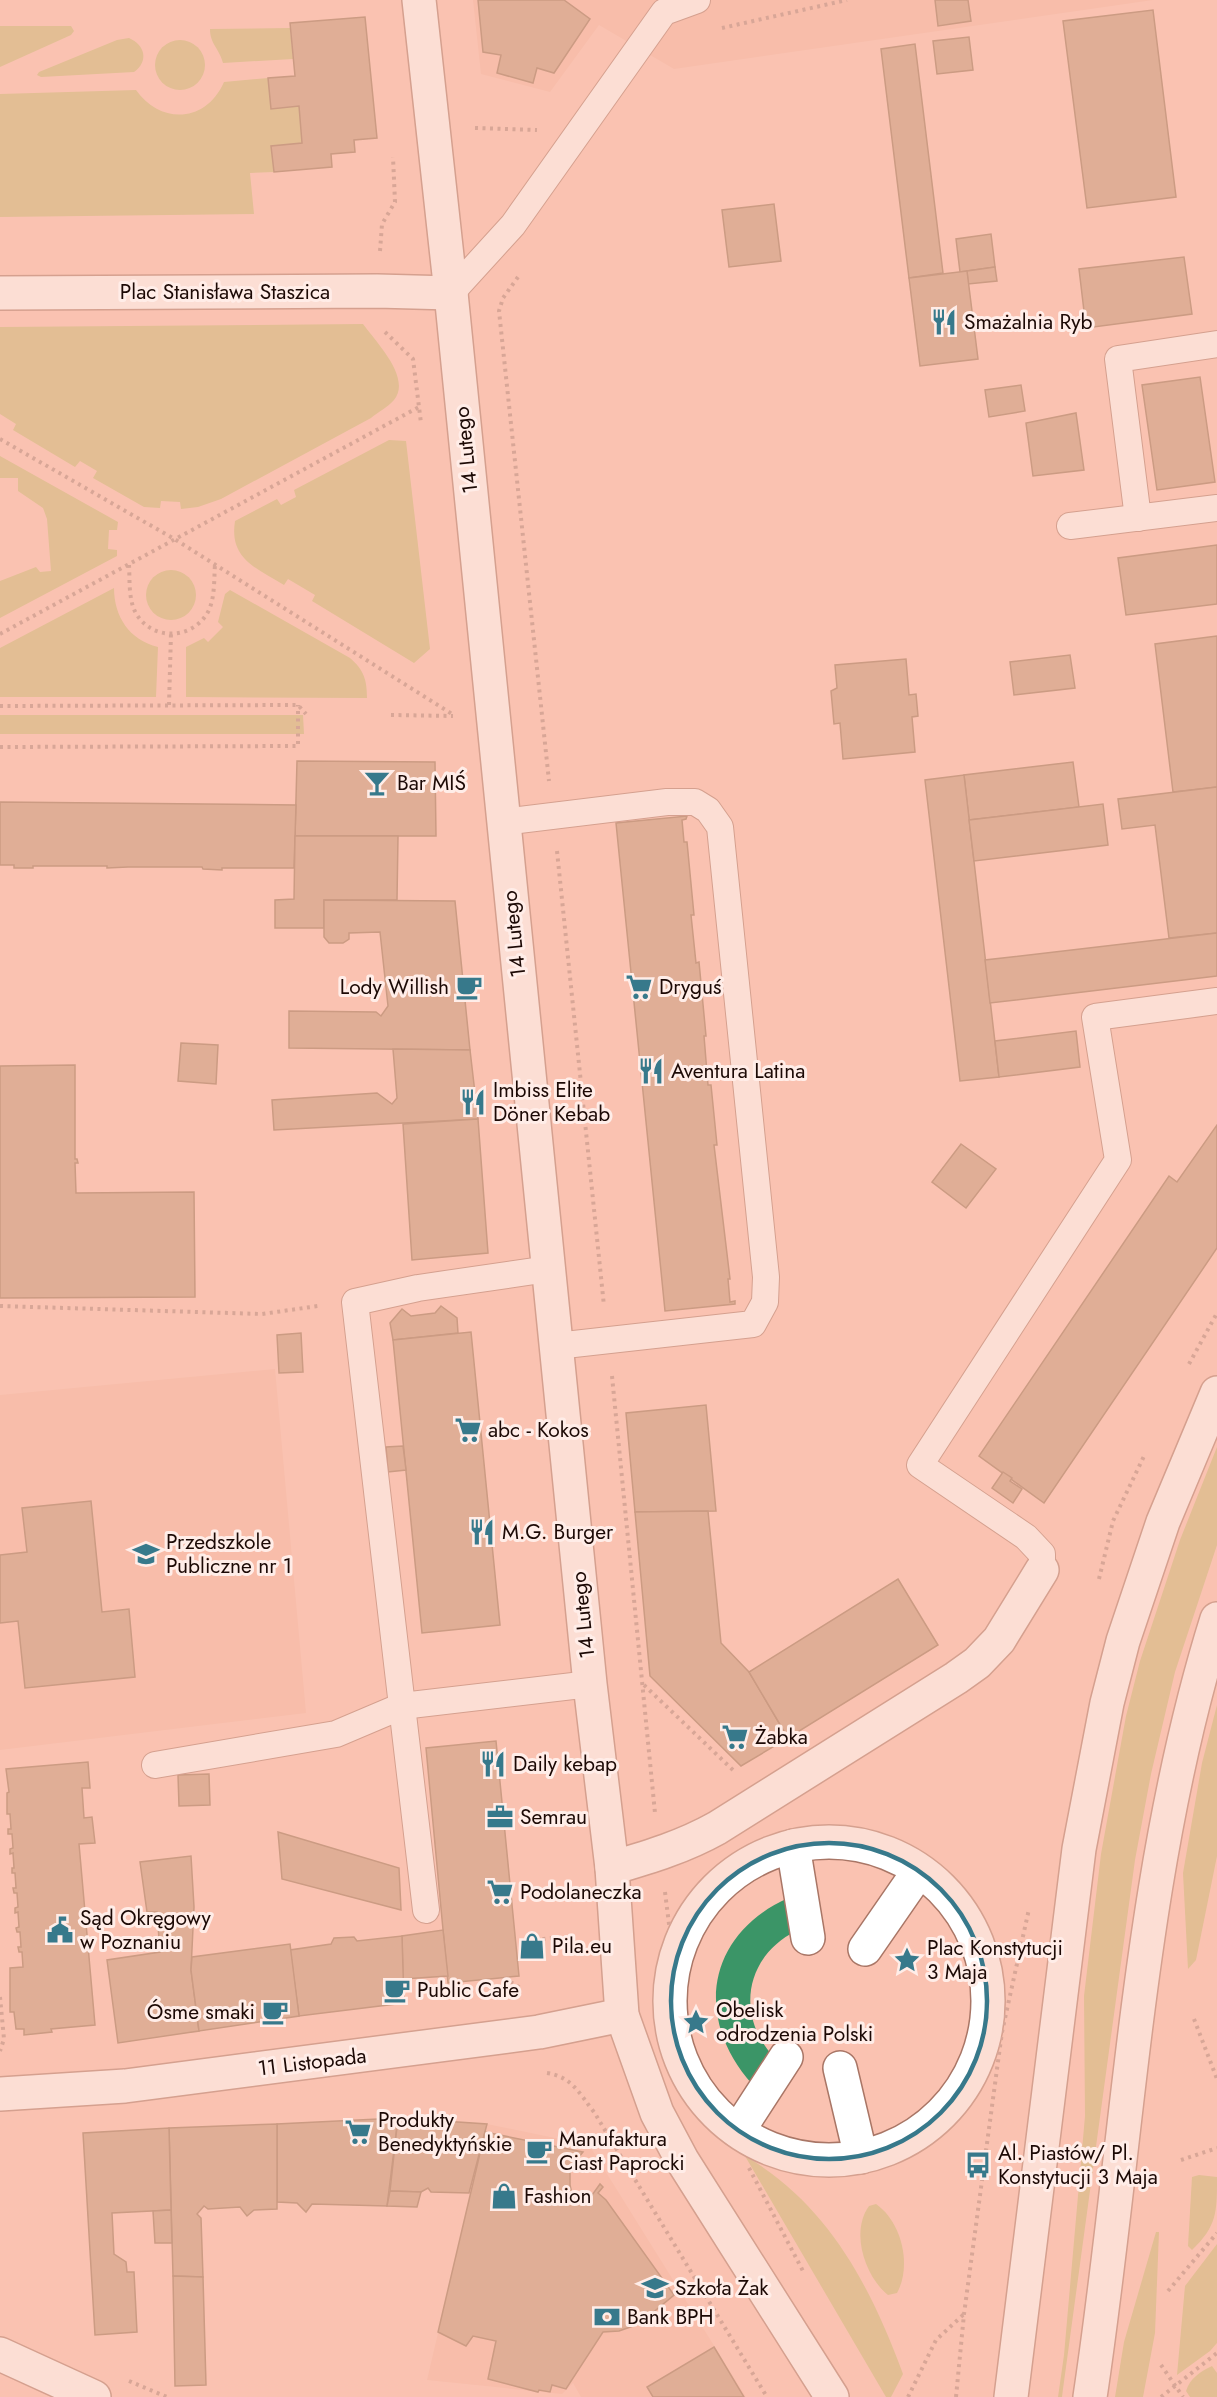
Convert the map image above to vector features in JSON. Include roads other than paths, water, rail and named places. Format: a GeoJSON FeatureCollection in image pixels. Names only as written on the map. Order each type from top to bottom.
{"type":"FeatureCollection","features":[{"type":"Feature","properties":{"kind":"street","name":"14 Lutego"},"geometry":{"type":"LineString","coordinates":[[419,0],[451,293],[590,1684],[612,1868]]}},
{"type":"Feature","properties":{"kind":"street","name":"Plac Stanisława Staszica"},"geometry":{"type":"LineString","coordinates":[[0,293],[377,291],[451,293]]}},
{"type":"Feature","properties":{"kind":"street"},"geometry":{"type":"LineString","coordinates":[[1011,2397],[1079,1850],[1107,1703],[1123,1641],[1163,1522],[1217,1393]]}},
{"type":"Feature","properties":{"kind":"street"},"geometry":{"type":"LineString","coordinates":[[832,2397],[682,2160],[657,2113],[622,2015],[612,1868],[688,1844],[765,1800],[977,1663],[999,1640],[1042,1570]]}},
{"type":"Feature","properties":{"kind":"street"},"geometry":{"type":"LineString","coordinates":[[1090,2397],[1160,1858],[1185,1731],[1217,1619]]}},
{"type":"Feature","properties":{"kind":"street"},"geometry":{"type":"LineString","coordinates":[[815,1842],[852,1843],[887,1853],[920,1870],[952,1900],[975,1936],[987,1978],[989,2008],[980,2053],[960,2092],[940,2115],[903,2142],[861,2157],[832,2160],[804,2158],[731,2133],[694,2084],[680,2056],[672,2026],[670,1995],[674,1964],[690,1923],[717,1888],[753,1861],[793,1846],[815,1842]]}},
{"type":"Feature","properties":{"kind":"street"},"geometry":{"type":"LineString","coordinates":[[793,1846],[808,1938]]}},
{"type":"Feature","properties":{"kind":"street"},"geometry":{"type":"LineString","coordinates":[[865,1948],[920,1870]]}},
{"type":"Feature","properties":{"kind":"street","name":"11 Listopada"},"geometry":{"type":"LineString","coordinates":[[0,2094],[125,2086],[539,2032],[622,2015]]}},
{"type":"Feature","properties":{"kind":"street"},"geometry":{"type":"LineString","coordinates":[[731,2133],[786,2057]]}},
{"type":"Feature","properties":{"kind":"street"},"geometry":{"type":"LineString","coordinates":[[840,2068],[861,2157]]}},
{"type":"Feature","properties":{"kind":"street"},"geometry":{"type":"LineString","coordinates":[[0,2354],[94,2397]]}},
{"type":"Feature","properties":{"kind":"lane"},"geometry":{"type":"LineString","coordinates":[[451,293],[513,225],[664,12],[697,0]]}},
{"type":"Feature","properties":{"kind":"lane"},"geometry":{"type":"LineString","coordinates":[[1137,518],[1118,359],[1217,344]]}},
{"type":"Feature","properties":{"kind":"lane"},"geometry":{"type":"LineString","coordinates":[[1070,526],[1217,508]]}},
{"type":"Feature","properties":{"kind":"lane"},"geometry":{"type":"LineString","coordinates":[[503,822],[667,802],[695,802],[708,810],[720,827],[766,1277],[765,1302],[753,1324],[556,1346]]}},
{"type":"Feature","properties":{"kind":"lane"},"geometry":{"type":"LineString","coordinates":[[1042,1570],[1042,1554],[1026,1537],[920,1465],[1118,1160],[1095,1017],[1217,1001]]}},
{"type":"Feature","properties":{"kind":"lane"},"geometry":{"type":"LineString","coordinates":[[426,1910],[355,1302],[418,1288],[548,1269]]}},
{"type":"Feature","properties":{"kind":"lane"},"geometry":{"type":"LineString","coordinates":[[154,1765],[336,1734],[402,1706],[590,1684]]}},
{"type":"Feature","properties":{"kind":"place","name":"Smażalnia Ryb"},"geometry":{"type":"Point","coordinates":[944,322]}},
{"type":"Feature","properties":{"kind":"place","name":"Bar MIŚ"},"geometry":{"type":"Point","coordinates":[377,783]}},
{"type":"Feature","properties":{"kind":"place","name":"Lody Willish"},"geometry":{"type":"Point","coordinates":[469,987]}},
{"type":"Feature","properties":{"kind":"place","name":"Dryguś"},"geometry":{"type":"Point","coordinates":[639,987]}},
{"type":"Feature","properties":{"kind":"place","name":"Aventura Latina"},"geometry":{"type":"Point","coordinates":[651,1071]}},
{"type":"Feature","properties":{"kind":"place","name":"Imbiss Elite Döner Kebab"},"geometry":{"type":"Point","coordinates":[473,1102]}},
{"type":"Feature","properties":{"kind":"place","name":"abc - Kokos"},"geometry":{"type":"Point","coordinates":[468,1430]}},
{"type":"Feature","properties":{"kind":"place","name":"M.G. Burger"},"geometry":{"type":"Point","coordinates":[482,1532]}},
{"type":"Feature","properties":{"kind":"place","name":"Przedszkole Publiczne nr 1"},"geometry":{"type":"Point","coordinates":[146,1554]}},
{"type":"Feature","properties":{"kind":"place","name":"Żabka"},"geometry":{"type":"Point","coordinates":[735,1737]}},
{"type":"Feature","properties":{"kind":"place","name":"Daily kebap"},"geometry":{"type":"Point","coordinates":[493,1764]}},
{"type":"Feature","properties":{"kind":"place","name":"Semrau"},"geometry":{"type":"Point","coordinates":[500,1817]}},
{"type":"Feature","properties":{"kind":"place","name":"Podolaneczka"},"geometry":{"type":"Point","coordinates":[500,1892]}},
{"type":"Feature","properties":{"kind":"place","name":"Sąd Okręgowy w Poznaniu"},"geometry":{"type":"Point","coordinates":[60,1930]}},
{"type":"Feature","properties":{"kind":"place","name":"Pila.eu"},"geometry":{"type":"Point","coordinates":[532,1946]}},
{"type":"Feature","properties":{"kind":"place","name":"Plac Konstytucji 3 Maja"},"geometry":{"type":"Point","coordinates":[907,1960]}},
{"type":"Feature","properties":{"kind":"place","name":"Public Cafe"},"geometry":{"type":"Point","coordinates":[397,1990]}},
{"type":"Feature","properties":{"kind":"place","name":"Ósme smaki"},"geometry":{"type":"Point","coordinates":[275,2012]}},
{"type":"Feature","properties":{"kind":"place","name":"Obelisk odrodzenia Polski"},"geometry":{"type":"Point","coordinates":[696,2022]}},
{"type":"Feature","properties":{"kind":"place","name":"Produkty Benedyktyńskie"},"geometry":{"type":"Point","coordinates":[358,2132]}},
{"type":"Feature","properties":{"kind":"place","name":"Manufaktura Ciast Paprocki"},"geometry":{"type":"Point","coordinates":[539,2151]}},
{"type":"Feature","properties":{"kind":"place","name":"Al. Piastów/ Pl. Konstytucji 3 Maja"},"geometry":{"type":"Point","coordinates":[978,2165]}},
{"type":"Feature","properties":{"kind":"place","name":"Fashion"},"geometry":{"type":"Point","coordinates":[504,2196]}},
{"type":"Feature","properties":{"kind":"place","name":"Szkoła Żak"},"geometry":{"type":"Point","coordinates":[655,2288]}},
{"type":"Feature","properties":{"kind":"place","name":"Bank BPH"},"geometry":{"type":"Point","coordinates":[607,2317]}}]}
